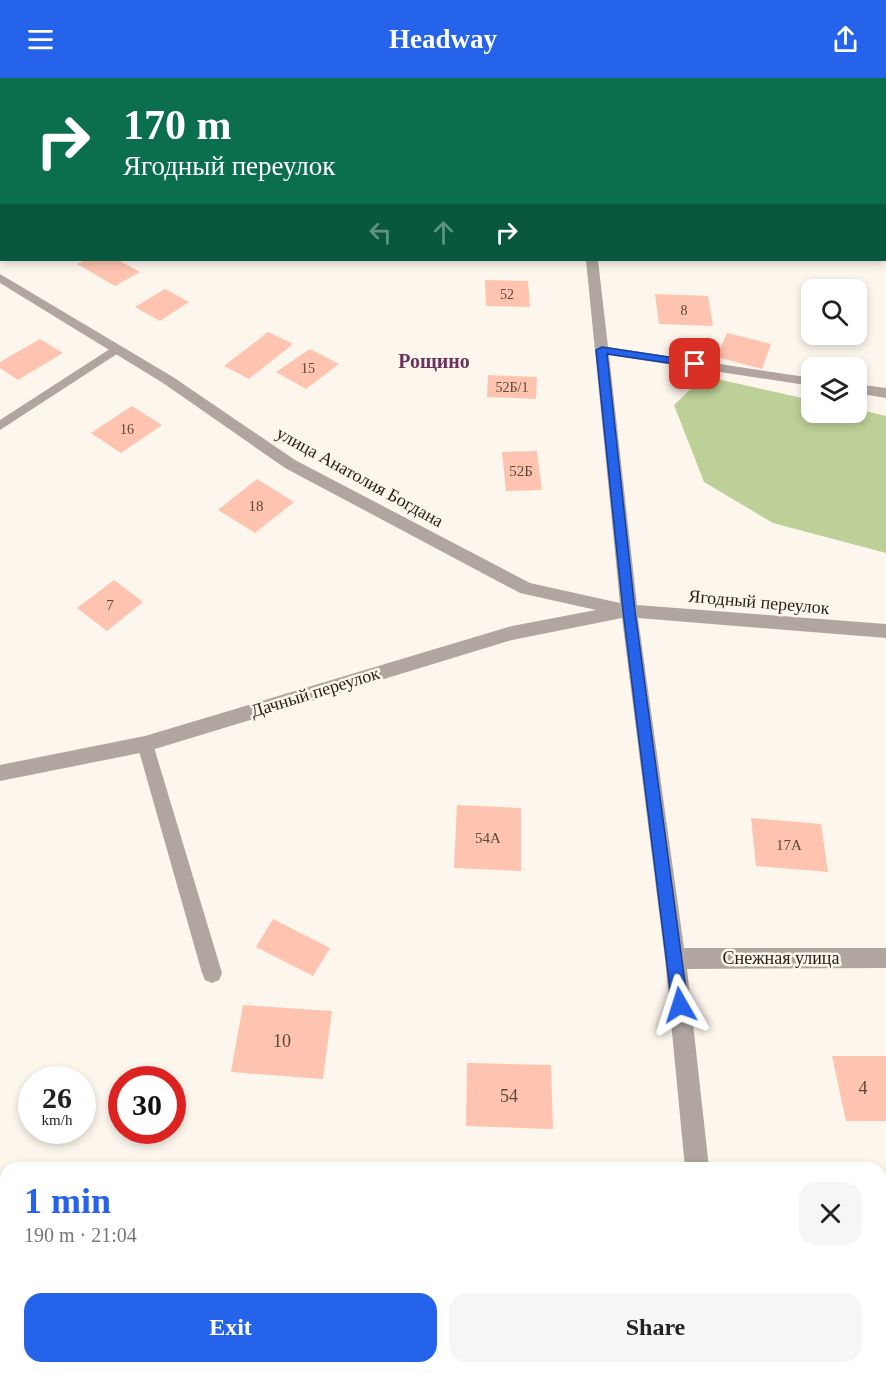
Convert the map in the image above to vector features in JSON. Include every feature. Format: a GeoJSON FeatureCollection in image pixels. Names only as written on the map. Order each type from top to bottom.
{"type":"FeatureCollection","features":[{"type":"Feature","properties":{"kind":"street"},"geometry":{"type":"LineString","coordinates":[[592,261],[629,611],[675,959],[696,1162]]}},
{"type":"Feature","properties":{"kind":"street","name":"улица Анатолия Богдана"},"geometry":{"type":"LineString","coordinates":[[0,278],[168,380],[290,464],[526,589],[629,611]]}},
{"type":"Feature","properties":{"kind":"street"},"geometry":{"type":"LineString","coordinates":[[602,350],[801,380]]}},
{"type":"Feature","properties":{"kind":"street"},"geometry":{"type":"LineString","coordinates":[[867,390],[886,393]]}},
{"type":"Feature","properties":{"kind":"street","name":"Ягодный переулок"},"geometry":{"type":"LineString","coordinates":[[629,611],[886,631]]}},
{"type":"Feature","properties":{"kind":"street","name":"Дачный переулок"},"geometry":{"type":"LineString","coordinates":[[0,773],[145,744],[512,633],[629,611]]}},
{"type":"Feature","properties":{"kind":"street","name":"Снежная улица"},"geometry":{"type":"LineString","coordinates":[[675,959],[886,958]]}},
{"type":"Feature","properties":{"kind":"lane"},"geometry":{"type":"LineString","coordinates":[[0,426],[116,349]]}},
{"type":"Feature","properties":{"kind":"lane"},"geometry":{"type":"LineString","coordinates":[[145,744],[212,973]]}},
{"type":"Feature","properties":{"kind":"green space"},"geometry":{"type":"Polygon","coordinates":[[[704,376],[801,398],[801,423],[867,423],[867,411],[886,416],[886,553],[773,523],[704,482],[674,405],[704,376]]]}},
{"type":"Feature","properties":{"kind":"building"},"geometry":{"type":"Polygon","coordinates":[[[83,261],[120,261],[140,272],[115,286],[77,264],[83,261]]]}},
{"type":"Feature","properties":{"kind":"building"},"geometry":{"type":"Polygon","coordinates":[[[485,280],[528,281],[530,307],[486,306],[485,280]]]}},
{"type":"Feature","properties":{"kind":"building"},"geometry":{"type":"Polygon","coordinates":[[[165,289],[189,302],[160,321],[135,307],[165,289]]]}},
{"type":"Feature","properties":{"kind":"building"},"geometry":{"type":"Polygon","coordinates":[[[655,294],[708,296],[713,326],[659,324],[655,294]]]}},
{"type":"Feature","properties":{"kind":"building"},"geometry":{"type":"Polygon","coordinates":[[[268,332],[293,344],[249,379],[224,366],[268,332]]]}},
{"type":"Feature","properties":{"kind":"building"},"geometry":{"type":"Polygon","coordinates":[[[727,333],[771,344],[762,369],[717,357],[727,333]]]}},
{"type":"Feature","properties":{"kind":"building"},"geometry":{"type":"Polygon","coordinates":[[[40,339],[63,353],[18,380],[0,368],[0,362],[40,339]]]}},
{"type":"Feature","properties":{"kind":"building"},"geometry":{"type":"Polygon","coordinates":[[[310,349],[339,364],[306,389],[276,372],[310,349]]]}},
{"type":"Feature","properties":{"kind":"building"},"geometry":{"type":"Polygon","coordinates":[[[488,375],[537,377],[536,399],[487,397],[488,375]]]}},
{"type":"Feature","properties":{"kind":"building"},"geometry":{"type":"Polygon","coordinates":[[[132,406],[162,425],[121,453],[91,433],[132,406]]]}},
{"type":"Feature","properties":{"kind":"building"},"geometry":{"type":"Polygon","coordinates":[[[537,451],[542,490],[506,491],[502,452],[537,451]]]}},
{"type":"Feature","properties":{"kind":"building"},"geometry":{"type":"Polygon","coordinates":[[[257,479],[294,502],[255,533],[218,510],[257,479]]]}},
{"type":"Feature","properties":{"kind":"building"},"geometry":{"type":"Polygon","coordinates":[[[114,580],[143,602],[107,631],[77,608],[114,580]]]}},
{"type":"Feature","properties":{"kind":"building"},"geometry":{"type":"Polygon","coordinates":[[[457,805],[521,808],[521,871],[454,868],[457,805]]]}},
{"type":"Feature","properties":{"kind":"building"},"geometry":{"type":"Polygon","coordinates":[[[751,818],[821,824],[828,872],[756,866],[751,818]]]}},
{"type":"Feature","properties":{"kind":"building"},"geometry":{"type":"Polygon","coordinates":[[[273,919],[330,948],[313,976],[256,947],[273,919]]]}},
{"type":"Feature","properties":{"kind":"building"},"geometry":{"type":"Polygon","coordinates":[[[243,1005],[332,1011],[323,1079],[231,1072],[243,1005]]]}},
{"type":"Feature","properties":{"kind":"building"},"geometry":{"type":"Polygon","coordinates":[[[832,1056],[886,1056],[886,1121],[846,1121],[832,1056]]]}},
{"type":"Feature","properties":{"kind":"building"},"geometry":{"type":"Polygon","coordinates":[[[467,1063],[551,1065],[553,1129],[466,1126],[467,1063]]]}},
{"type":"Feature","properties":{"kind":"district","name":"Рощино"},"geometry":{"type":"Point","coordinates":[434,361]}},
{"type":"Feature","properties":{"kind":"route"},"geometry":{"type":"LineString","coordinates":[[680,1005],[629,611],[602,350],[695,364]]}}]}
